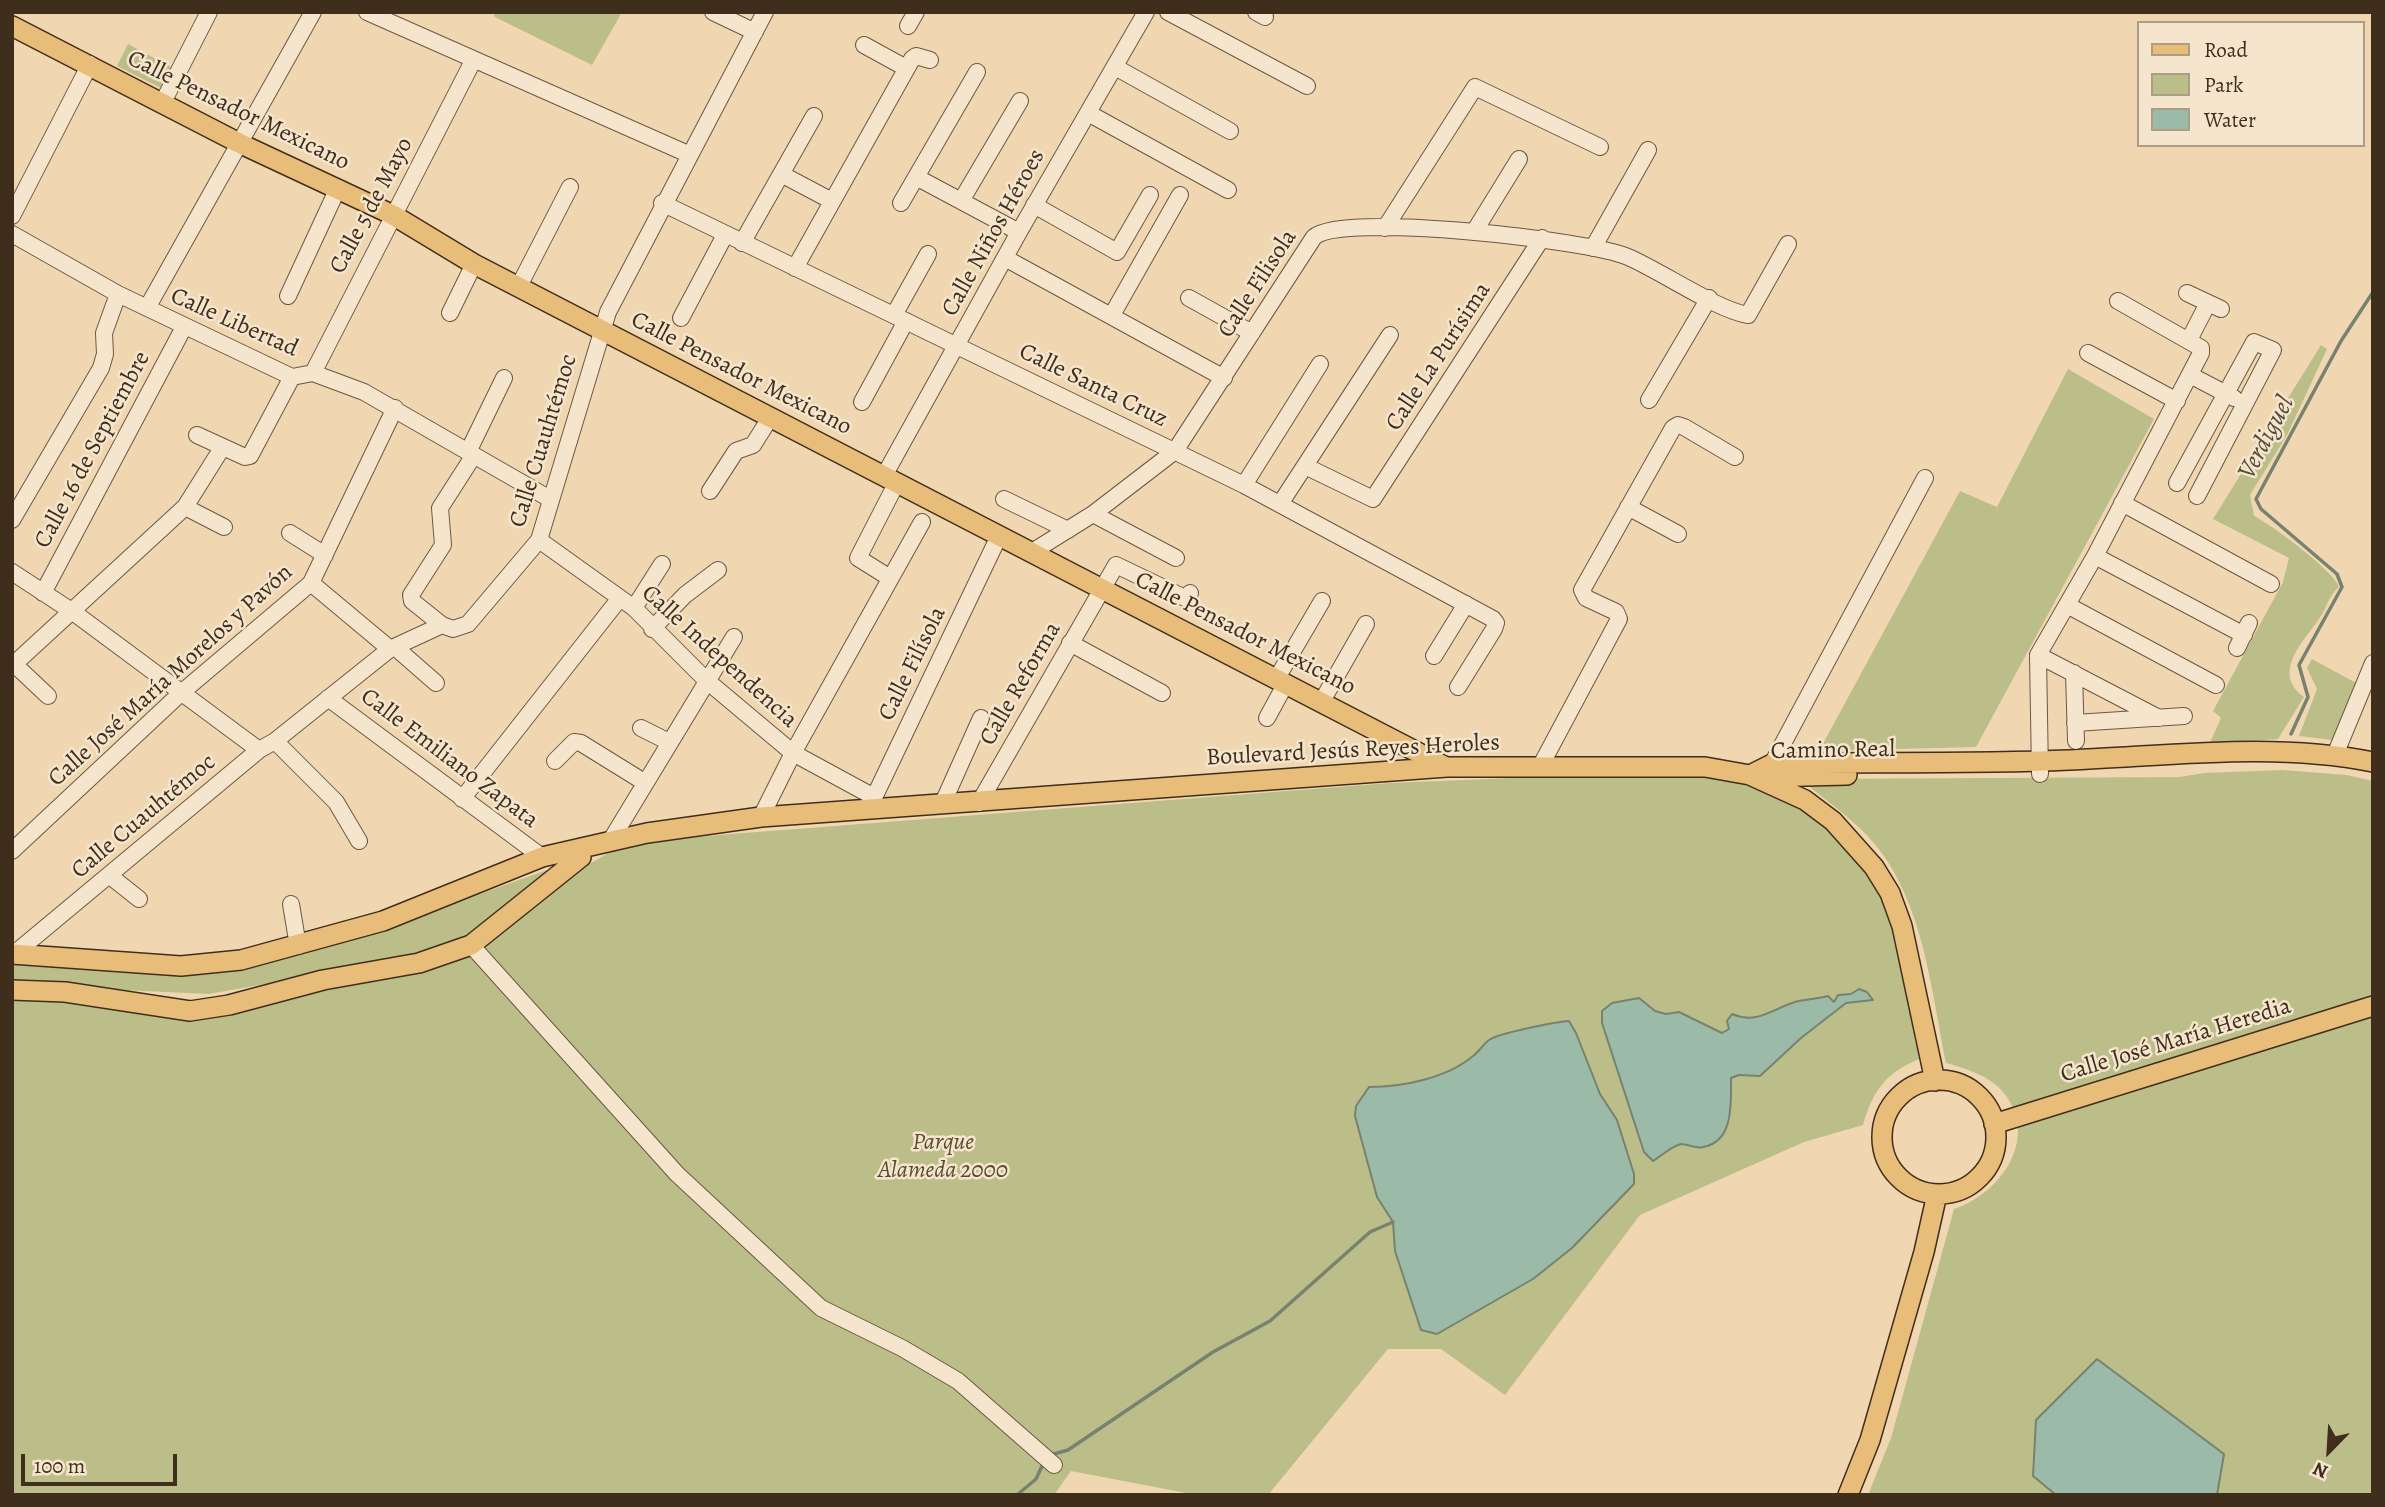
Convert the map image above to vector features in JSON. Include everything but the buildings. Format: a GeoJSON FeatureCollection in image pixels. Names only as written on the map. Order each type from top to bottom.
{"type":"FeatureCollection","features":[{"type":"Feature","properties":{"kind":"main road","name":"Calle Pensador Mexicano"},"geometry":{"type":"LineString","coordinates":[[12,26],[90,64],[239,144],[393,215],[474,264],[1447,767]]}},
{"type":"Feature","properties":{"kind":"main road","name":"Camino Real"},"geometry":{"type":"LineString","coordinates":[[2040,768],[2256,752],[2335,755],[2371,768]]}},
{"type":"Feature","properties":{"kind":"main road","name":"Camino Real"},"geometry":{"type":"LineString","coordinates":[[1750,775],[1771,771],[2253,764],[2371,768]]}},
{"type":"Feature","properties":{"kind":"main road","name":"Boulevard Jesús Reyes Heroles"},"geometry":{"type":"LineString","coordinates":[[13,954],[181,966],[241,960],[383,922],[542,857],[611,840],[761,817],[871,804],[979,803],[1093,791],[1447,767],[1705,767],[1750,775],[1794,794],[1833,821],[1874,867],[1890,893],[1902,926],[1935,1081]]}},
{"type":"Feature","properties":{"kind":"main road"},"geometry":{"type":"LineString","coordinates":[[12,990],[65,992],[163,1009],[200,1010],[323,980],[429,961],[471,945],[581,857],[581,849]]}},
{"type":"Feature","properties":{"kind":"main road","name":"Calle José María Heredia"},"geometry":{"type":"LineString","coordinates":[[1994,1124],[2373,1006]]}},
{"type":"Feature","properties":{"kind":"main road"},"geometry":{"type":"LineString","coordinates":[[1935,1081],[1961,1085],[1972,1091],[1989,1111],[1994,1124],[1994,1152],[1984,1172],[1963,1189],[1937,1194],[1913,1188],[1896,1174],[1885,1155],[1882,1140],[1888,1112],[1896,1100],[1914,1087],[1935,1081]]}},
{"type":"Feature","properties":{"kind":"main road"},"geometry":{"type":"LineString","coordinates":[[1848,1495],[1870,1440],[1924,1252],[1937,1194]]}},
{"type":"Feature","properties":{"kind":"street"},"geometry":{"type":"LineString","coordinates":[[163,102],[209,12]]}},
{"type":"Feature","properties":{"kind":"street"},"geometry":{"type":"LineString","coordinates":[[147,308],[313,12]]}},
{"type":"Feature","properties":{"kind":"street"},"geometry":{"type":"LineString","coordinates":[[367,12],[688,154]]}},
{"type":"Feature","properties":{"kind":"street"},"geometry":{"type":"LineString","coordinates":[[713,12],[754,32]]}},
{"type":"Feature","properties":{"kind":"street","name":"Calle Cuauhtémoc"},"geometry":{"type":"LineString","coordinates":[[13,954],[259,750],[275,741],[393,649],[442,625],[453,629],[468,624],[539,540],[608,312],[662,203],[765,12]]}},
{"type":"Feature","properties":{"kind":"street","name":"Calle Niños Héroes"},"geometry":{"type":"LineString","coordinates":[[890,578],[858,558],[891,479],[1019,232],[1146,12]]}},
{"type":"Feature","properties":{"kind":"street"},"geometry":{"type":"LineString","coordinates":[[1168,12],[1307,86]]}},
{"type":"Feature","properties":{"kind":"street"},"geometry":{"type":"LineString","coordinates":[[863,45],[906,68]]}},
{"type":"Feature","properties":{"kind":"street"},"geometry":{"type":"LineString","coordinates":[[794,268],[906,68],[915,56],[929,60]]}},
{"type":"Feature","properties":{"kind":"street","name":"Calle 5 de Mayo"},"geometry":{"type":"LineString","coordinates":[[313,373],[473,61]]}},
{"type":"Feature","properties":{"kind":"street"},"geometry":{"type":"LineString","coordinates":[[12,216],[90,64]]}},
{"type":"Feature","properties":{"kind":"street"},"geometry":{"type":"LineString","coordinates":[[1115,67],[1230,131]]}},
{"type":"Feature","properties":{"kind":"street"},"geometry":{"type":"LineString","coordinates":[[901,203],[977,72]]}},
{"type":"Feature","properties":{"kind":"street"},"geometry":{"type":"LineString","coordinates":[[1385,228],[1475,87],[1600,147]]}},
{"type":"Feature","properties":{"kind":"street"},"geometry":{"type":"LineString","coordinates":[[961,201],[1020,101]]}},
{"type":"Feature","properties":{"kind":"street"},"geometry":{"type":"LineString","coordinates":[[1088,113],[1228,190]]}},
{"type":"Feature","properties":{"kind":"street"},"geometry":{"type":"LineString","coordinates":[[742,243],[814,116]]}},
{"type":"Feature","properties":{"kind":"street"},"geometry":{"type":"LineString","coordinates":[[1594,248],[1648,150]]}},
{"type":"Feature","properties":{"kind":"street"},"geometry":{"type":"LineString","coordinates":[[1474,232],[1519,159]]}},
{"type":"Feature","properties":{"kind":"street"},"geometry":{"type":"LineString","coordinates":[[781,174],[832,201]]}},
{"type":"Feature","properties":{"kind":"street"},"geometry":{"type":"LineString","coordinates":[[916,177],[1019,232]]}},
{"type":"Feature","properties":{"kind":"street"},"geometry":{"type":"LineString","coordinates":[[519,286],[570,187]]}},
{"type":"Feature","properties":{"kind":"street"},"geometry":{"type":"LineString","coordinates":[[288,296],[338,188]]}},
{"type":"Feature","properties":{"kind":"street"},"geometry":{"type":"LineString","coordinates":[[1034,205],[1117,252],[1150,195]]}},
{"type":"Feature","properties":{"kind":"street"},"geometry":{"type":"LineString","coordinates":[[1112,315],[1181,195]]}},
{"type":"Feature","properties":{"kind":"street","name":"Calle Santa Cruz"},"geometry":{"type":"LineString","coordinates":[[662,203],[1244,485],[1466,604],[1496,623],[1458,687]]}},
{"type":"Feature","properties":{"kind":"street","name":"Calle Filisola"},"geometry":{"type":"LineString","coordinates":[[1032,552],[1093,514],[1175,451],[1319,233],[1337,228],[1385,228],[1542,238],[1628,257],[1748,315],[1788,244]]}},
{"type":"Feature","properties":{"kind":"street","name":"Calle Libertad"},"geometry":{"type":"LineString","coordinates":[[12,234],[118,294],[292,377],[313,373],[364,392],[550,499]]}},
{"type":"Feature","properties":{"kind":"street"},"geometry":{"type":"LineString","coordinates":[[681,318],[726,235]]}},
{"type":"Feature","properties":{"kind":"street","name":"Calle La Purísima"},"geometry":{"type":"LineString","coordinates":[[1305,466],[1373,499],[1542,238]]}},
{"type":"Feature","properties":{"kind":"street"},"geometry":{"type":"LineString","coordinates":[[862,402],[928,254]]}},
{"type":"Feature","properties":{"kind":"street"},"geometry":{"type":"LineString","coordinates":[[1005,258],[1224,378]]}},
{"type":"Feature","properties":{"kind":"street"},"geometry":{"type":"LineString","coordinates":[[450,313],[474,264]]}},
{"type":"Feature","properties":{"kind":"street"},"geometry":{"type":"LineString","coordinates":[[2187,293],[2215,306],[2189,340]]}},
{"type":"Feature","properties":{"kind":"street"},"geometry":{"type":"LineString","coordinates":[[12,520],[101,368],[105,354],[104,333],[118,294]]}},
{"type":"Feature","properties":{"kind":"street"},"geometry":{"type":"LineString","coordinates":[[1189,298],[1252,333]]}},
{"type":"Feature","properties":{"kind":"street"},"geometry":{"type":"LineString","coordinates":[[1649,400],[1709,298]]}},
{"type":"Feature","properties":{"kind":"street"},"geometry":{"type":"LineString","coordinates":[[2040,768],[2038,655],[2095,556],[2177,401],[2201,348],[2118,301]]}},
{"type":"Feature","properties":{"kind":"street","name":"Calle 16 de Septiembre"},"geometry":{"type":"LineString","coordinates":[[43,593],[184,327]]}},
{"type":"Feature","properties":{"kind":"street"},"geometry":{"type":"LineString","coordinates":[[1280,504],[1390,335]]}},
{"type":"Feature","properties":{"kind":"street"},"geometry":{"type":"LineString","coordinates":[[2258,341],[2274,351],[2246,403],[2200,489],[2180,478],[2254,342],[2258,341]]}},
{"type":"Feature","properties":{"kind":"street"},"geometry":{"type":"LineString","coordinates":[[2088,353],[2177,401]]}},
{"type":"Feature","properties":{"kind":"street"},"geometry":{"type":"LineString","coordinates":[[1244,485],[1320,364]]}},
{"type":"Feature","properties":{"kind":"street"},"geometry":{"type":"LineString","coordinates":[[2190,375],[2246,403]]}},
{"type":"Feature","properties":{"kind":"street"},"geometry":{"type":"LineString","coordinates":[[197,435],[246,457],[253,453],[292,377]]}},
{"type":"Feature","properties":{"kind":"street"},"geometry":{"type":"LineString","coordinates":[[442,625],[412,601],[411,595],[443,545],[440,508],[471,454],[504,378]]}},
{"type":"Feature","properties":{"kind":"street","name":"Calle José María Morelos y Pavón"},"geometry":{"type":"LineString","coordinates":[[12,851],[181,693],[311,583],[395,408]]}},
{"type":"Feature","properties":{"kind":"street"},"geometry":{"type":"LineString","coordinates":[[710,491],[736,451],[753,445],[770,418]]}},
{"type":"Feature","properties":{"kind":"street"},"geometry":{"type":"LineString","coordinates":[[1540,767],[1618,623],[1616,612],[1586,598],[1582,593],[1628,507],[1678,425],[1735,457]]}},
{"type":"Feature","properties":{"kind":"street"},"geometry":{"type":"LineString","coordinates":[[48,696],[13,665],[185,507],[222,448]]}},
{"type":"Feature","properties":{"kind":"street"},"geometry":{"type":"LineString","coordinates":[[1771,771],[1925,478]]}},
{"type":"Feature","properties":{"kind":"street"},"geometry":{"type":"LineString","coordinates":[[1004,499],[1068,530]]}},
{"type":"Feature","properties":{"kind":"street"},"geometry":{"type":"LineString","coordinates":[[2122,503],[2271,583]]}},
{"type":"Feature","properties":{"kind":"street"},"geometry":{"type":"LineString","coordinates":[[185,507],[224,527]]}},
{"type":"Feature","properties":{"kind":"street"},"geometry":{"type":"LineString","coordinates":[[1628,507],[1678,534]]}},
{"type":"Feature","properties":{"kind":"street"},"geometry":{"type":"LineString","coordinates":[[1093,514],[1176,558]]}},
{"type":"Feature","properties":{"kind":"street"},"geometry":{"type":"LineString","coordinates":[[761,817],[793,753],[922,522]]}},
{"type":"Feature","properties":{"kind":"street"},"geometry":{"type":"LineString","coordinates":[[290,533],[325,555]]}},
{"type":"Feature","properties":{"kind":"street","name":"Calle Filísola"},"geometry":{"type":"LineString","coordinates":[[871,804],[999,536]]}},
{"type":"Feature","properties":{"kind":"street","name":"Calle Independencia"},"geometry":{"type":"LineString","coordinates":[[539,540],[634,608],[652,629],[706,680],[793,753],[871,804]]}},
{"type":"Feature","properties":{"kind":"street"},"geometry":{"type":"LineString","coordinates":[[2095,556],[2243,635]]}},
{"type":"Feature","properties":{"kind":"street"},"geometry":{"type":"LineString","coordinates":[[634,608],[662,564]]}},
{"type":"Feature","properties":{"kind":"street","name":"Calle Reforma"},"geometry":{"type":"LineString","coordinates":[[979,803],[1116,565],[1189,596]]}},
{"type":"Feature","properties":{"kind":"street"},"geometry":{"type":"LineString","coordinates":[[652,629],[685,595],[718,570]]}},
{"type":"Feature","properties":{"kind":"street"},"geometry":{"type":"LineString","coordinates":[[12,572],[73,612],[259,750]]}},
{"type":"Feature","properties":{"kind":"street"},"geometry":{"type":"LineString","coordinates":[[311,583],[436,683]]}},
{"type":"Feature","properties":{"kind":"street"},"geometry":{"type":"LineString","coordinates":[[463,799],[620,598]]}},
{"type":"Feature","properties":{"kind":"street"},"geometry":{"type":"LineString","coordinates":[[1267,718],[1281,681],[1322,601]]}},
{"type":"Feature","properties":{"kind":"street"},"geometry":{"type":"LineString","coordinates":[[1434,656],[1466,604]]}},
{"type":"Feature","properties":{"kind":"street"},"geometry":{"type":"LineString","coordinates":[[2067,605],[2216,685]]}},
{"type":"Feature","properties":{"kind":"street"},"geometry":{"type":"LineString","coordinates":[[1322,701],[1366,624]]}},
{"type":"Feature","properties":{"kind":"street"},"geometry":{"type":"LineString","coordinates":[[611,840],[734,637]]}},
{"type":"Feature","properties":{"kind":"street"},"geometry":{"type":"LineString","coordinates":[[1070,643],[1162,693]]}},
{"type":"Feature","properties":{"kind":"street"},"geometry":{"type":"LineString","coordinates":[[2038,655],[2159,718]]}},
{"type":"Feature","properties":{"kind":"street"},"geometry":{"type":"LineString","coordinates":[[2335,755],[2373,663]]}},
{"type":"Feature","properties":{"kind":"street"},"geometry":{"type":"LineString","coordinates":[[2074,673],[2076,741]]}},
{"type":"Feature","properties":{"kind":"street","name":"Calle Emiliano Zapata"},"geometry":{"type":"LineString","coordinates":[[328,698],[542,857]]}},
{"type":"Feature","properties":{"kind":"street"},"geometry":{"type":"LineString","coordinates":[[2075,723],[2184,716]]}},
{"type":"Feature","properties":{"kind":"street"},"geometry":{"type":"LineString","coordinates":[[942,805],[981,718]]}},
{"type":"Feature","properties":{"kind":"street"},"geometry":{"type":"LineString","coordinates":[[642,728],[669,742]]}},
{"type":"Feature","properties":{"kind":"street"},"geometry":{"type":"LineString","coordinates":[[275,741],[336,802],[359,841]]}},
{"type":"Feature","properties":{"kind":"street"},"geometry":{"type":"LineString","coordinates":[[555,761],[577,743],[644,782]]}},
{"type":"Feature","properties":{"kind":"street"},"geometry":{"type":"LineString","coordinates":[[110,876],[139,899]]}},
{"type":"Feature","properties":{"kind":"street"},"geometry":{"type":"LineString","coordinates":[[291,904],[298,946]]}},
{"type":"Feature","properties":{"kind":"street"},"geometry":{"type":"LineString","coordinates":[[471,945],[677,1174],[821,1308],[902,1348],[958,1381],[1054,1465]]}},
{"type":"Feature","properties":{"kind":"green space"},"geometry":{"type":"Polygon","coordinates":[[[493,12],[622,12],[592,65],[495,17],[493,12]]]}},
{"type":"Feature","properties":{"kind":"green space"},"geometry":{"type":"Polygon","coordinates":[[[128,44],[171,67],[161,88],[117,66],[128,44]]]}},
{"type":"Feature","properties":{"kind":"green space"},"geometry":{"type":"Polygon","coordinates":[[[2321,345],[2327,349],[2287,435],[2250,495],[2254,516],[2315,560],[2339,587],[2293,658],[2290,678],[2304,697],[2278,739],[2210,743],[2221,718],[2213,711],[2283,582],[2289,558],[2213,519],[2321,345]]]}},
{"type":"Feature","properties":{"kind":"green space"},"geometry":{"type":"Polygon","coordinates":[[[2068,369],[2154,419],[1976,747],[1819,751],[1960,491],[1997,507],[2068,369]]]}},
{"type":"Feature","properties":{"kind":"green space"},"geometry":{"type":"Polygon","coordinates":[[[2312,659],[2358,684],[2332,740],[2299,736],[2317,689],[2307,668],[2312,659]]]}},
{"type":"Feature","properties":{"kind":"green space"},"geometry":{"type":"Polygon","coordinates":[[[2282,770],[2347,775],[2373,781],[2373,1495],[1868,1495],[1891,1438],[1954,1209],[1971,1202],[2000,1178],[2010,1162],[2018,1128],[2014,1110],[1998,1086],[1977,1073],[1946,1063],[1918,932],[1910,906],[1886,859],[1857,826],[1800,779],[2180,777],[2204,773],[2282,770]]]}},
{"type":"Feature","properties":{"kind":"green space","name":"Parque Alameda 2000"},"geometry":{"type":"Polygon","coordinates":[[[1610,774],[1693,776],[1743,783],[1792,802],[1835,834],[1869,876],[1892,923],[1919,1059],[1898,1070],[1882,1084],[1871,1102],[1863,1125],[1804,1142],[1640,1215],[1505,1395],[1441,1349],[1388,1349],[1268,1495],[1197,1495],[1071,1471],[1054,1495],[12,1495],[12,998],[52,998],[190,1017],[486,943],[582,868],[628,842],[1390,783],[1610,774]]]}},
{"type":"Feature","properties":{"kind":"green space"},"geometry":{"type":"Polygon","coordinates":[[[561,865],[508,909],[457,943],[401,960],[209,994],[12,985],[12,961],[214,974],[435,910],[561,865]]]}},
{"type":"Feature","properties":{"kind":"water"},"geometry":{"type":"Polygon","coordinates":[[[1859,989],[1867,992],[1873,1000],[1846,1003],[1801,1038],[1760,1076],[1739,1075],[1731,1078],[1729,1120],[1720,1138],[1713,1144],[1700,1147],[1681,1144],[1653,1161],[1644,1152],[1602,1023],[1602,1011],[1612,1003],[1639,998],[1655,1011],[1666,1014],[1679,1012],[1722,1033],[1729,1029],[1727,1021],[1732,1014],[1757,1017],[1795,1002],[1828,996],[1834,1002],[1838,995],[1851,994],[1859,989]]]}},
{"type":"Feature","properties":{"kind":"water"},"geometry":{"type":"Polygon","coordinates":[[[1569,1021],[1600,1094],[1617,1120],[1634,1174],[1634,1184],[1572,1248],[1533,1279],[1437,1334],[1421,1330],[1395,1251],[1393,1222],[1377,1197],[1355,1116],[1356,1106],[1369,1087],[1424,1080],[1462,1064],[1495,1037],[1569,1021]]]}},
{"type":"Feature","properties":{"kind":"water"},"geometry":{"type":"Polygon","coordinates":[[[2097,1359],[2224,1454],[2217,1495],[2056,1495],[2033,1476],[2036,1420],[2097,1359]]]}},
{"type":"Feature","properties":{"kind":"waterway","name":"Verdiguel"},"geometry":{"type":"LineString","coordinates":[[2291,734],[2308,697],[2299,665],[2342,587],[2337,574],[2261,509],[2256,499],[2341,341],[2373,292]]}},
{"type":"Feature","properties":{"kind":"waterway"},"geometry":{"type":"LineString","coordinates":[[1050,1455],[1068,1450],[1213,1352],[1270,1321],[1370,1232],[1393,1222]]}},
{"type":"Feature","properties":{"kind":"waterway"},"geometry":{"type":"LineString","coordinates":[[1017,1495],[1036,1479],[1042,1466]]}}]}
